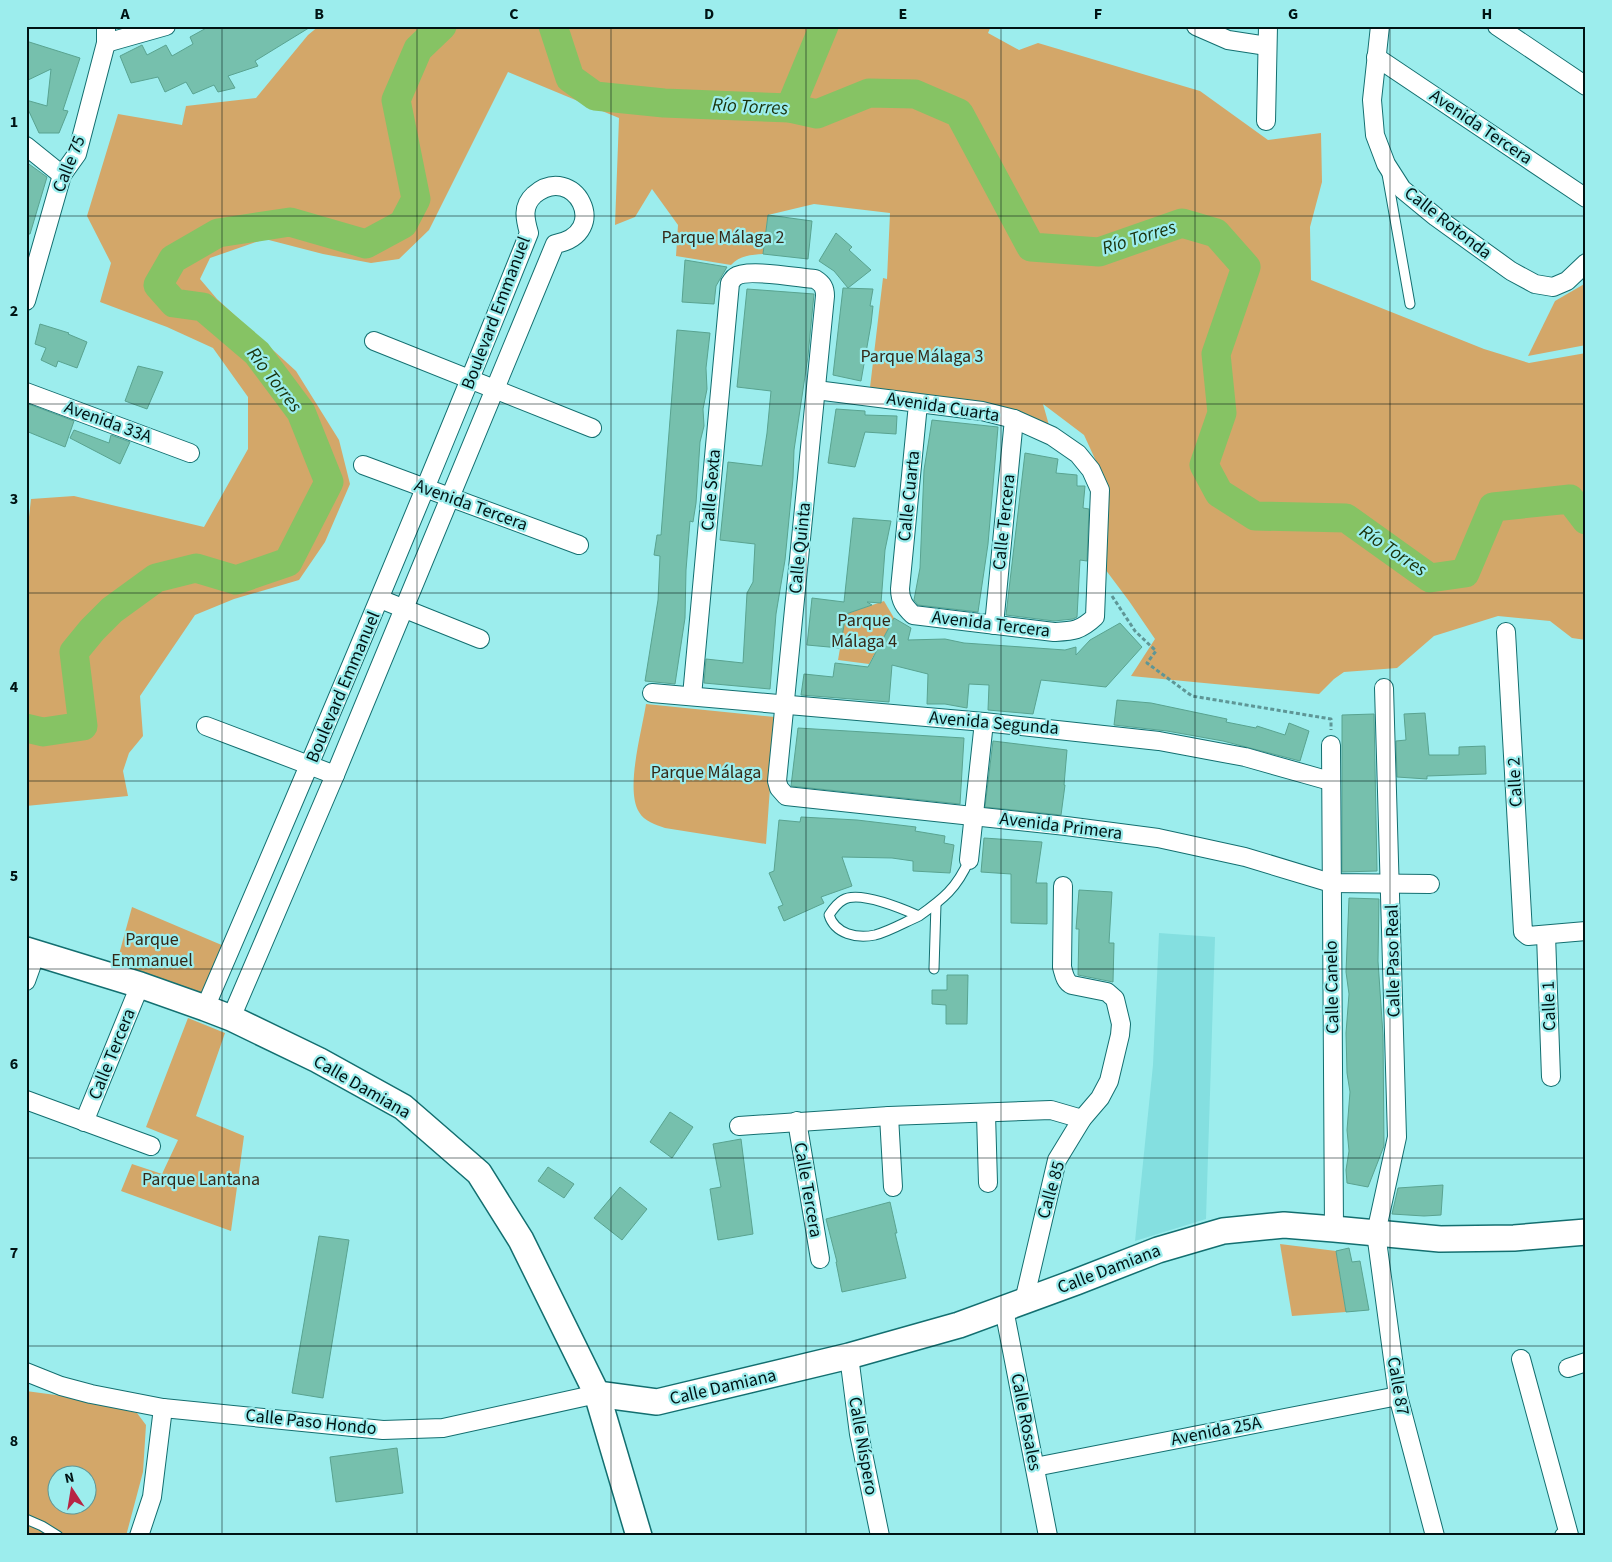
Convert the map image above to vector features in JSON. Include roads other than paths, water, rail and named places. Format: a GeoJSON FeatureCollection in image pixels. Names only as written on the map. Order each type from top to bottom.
{"type":"FeatureCollection","features":[{"type":"Feature","properties":{"kind":"street"},"geometry":{"type":"LineString","coordinates":[[106,34],[166,26]]}},
{"type":"Feature","properties":{"kind":"street"},"geometry":{"type":"LineString","coordinates":[[1196,26],[1228,40],[1267,46]]}},
{"type":"Feature","properties":{"kind":"street"},"geometry":{"type":"LineString","coordinates":[[1266,121],[1268,26]]}},
{"type":"Feature","properties":{"kind":"street","name":"Calle Rotonda"},"geometry":{"type":"LineString","coordinates":[[1380,26],[1372,100],[1375,135],[1386,164],[1402,189],[1436,217],[1511,271],[1535,284],[1553,287],[1567,281],[1586,263]]}},
{"type":"Feature","properties":{"kind":"street"},"geometry":{"type":"LineString","coordinates":[[1497,26],[1586,86]]}},
{"type":"Feature","properties":{"kind":"street","name":"Calle 75"},"geometry":{"type":"LineString","coordinates":[[26,301],[62,175],[77,154],[106,34]]}},
{"type":"Feature","properties":{"kind":"street","name":"Avenida Tercera"},"geometry":{"type":"LineString","coordinates":[[1376,57],[1586,198]]}},
{"type":"Feature","properties":{"kind":"street"},"geometry":{"type":"LineString","coordinates":[[26,146],[62,175]]}},
{"type":"Feature","properties":{"kind":"street","name":"Boulevard Emmanuel"},"geometry":{"type":"LineString","coordinates":[[205,1008],[310,765],[471,379],[529,233],[524,218],[526,206],[532,197],[548,186],[560,186],[571,190],[581,200],[584,222],[576,237],[567,242],[555,244],[451,499],[231,1018]]}},
{"type":"Feature","properties":{"kind":"street","name":"Calle Sexta"},"geometry":{"type":"LineString","coordinates":[[692,696],[730,283],[734,277],[741,274],[756,273],[815,280],[821,283],[825,289],[825,296]]}},
{"type":"Feature","properties":{"kind":"street","name":"Calle Quinta"},"geometry":{"type":"LineString","coordinates":[[786,796],[779,788],[777,780],[825,296]]}},
{"type":"Feature","properties":{"kind":"street"},"geometry":{"type":"LineString","coordinates":[[374,340],[592,428]]}},
{"type":"Feature","properties":{"kind":"street","name":"Avenida Cuarta"},"geometry":{"type":"LineString","coordinates":[[816,390],[982,411],[1014,419],[1052,436],[1078,454],[1092,470],[1100,490],[1095,617]]}},
{"type":"Feature","properties":{"kind":"street","name":"Avenida 33A"},"geometry":{"type":"LineString","coordinates":[[26,392],[190,453]]}},
{"type":"Feature","properties":{"kind":"street","name":"Calle Cuarta"},"geometry":{"type":"LineString","coordinates":[[900,589],[918,404]]}},
{"type":"Feature","properties":{"kind":"street","name":"Calle Tercera"},"geometry":{"type":"LineString","coordinates":[[994,625],[1014,419]]}},
{"type":"Feature","properties":{"kind":"street","name":"Avenida Tercera"},"geometry":{"type":"LineString","coordinates":[[363,465],[579,545]]}},
{"type":"Feature","properties":{"kind":"street","name":"Avenida Tercera"},"geometry":{"type":"LineString","coordinates":[[900,589],[900,598],[907,609],[914,615],[1054,632],[1075,631],[1086,626],[1095,617]]}},
{"type":"Feature","properties":{"kind":"street"},"geometry":{"type":"LineString","coordinates":[[380,599],[480,639]]}},
{"type":"Feature","properties":{"kind":"street","name":"Calle 2"},"geometry":{"type":"LineString","coordinates":[[1506,632],[1523,932],[1528,936],[1546,935]]}},
{"type":"Feature","properties":{"kind":"street","name":"Calle Paso Real"},"geometry":{"type":"LineString","coordinates":[[1376,1233],[1397,1142],[1384,688]]}},
{"type":"Feature","properties":{"kind":"street","name":"Avenida Segunda"},"geometry":{"type":"LineString","coordinates":[[652,693],[984,722],[1159,741],[1245,757],[1330,781]]}},
{"type":"Feature","properties":{"kind":"street"},"geometry":{"type":"LineString","coordinates":[[969,860],[984,722]]}},
{"type":"Feature","properties":{"kind":"street"},"geometry":{"type":"LineString","coordinates":[[206,726],[335,775]]}},
{"type":"Feature","properties":{"kind":"street","name":"Calle Canelo"},"geometry":{"type":"LineString","coordinates":[[1331,745],[1334,1229]]}},
{"type":"Feature","properties":{"kind":"street","name":"Avenida Primera"},"geometry":{"type":"LineString","coordinates":[[786,796],[1158,838],[1245,857],[1331,883],[1430,884]]}},
{"type":"Feature","properties":{"kind":"street","name":"Calle 85"},"geometry":{"type":"LineString","coordinates":[[1014,1305],[1057,1160],[1082,1119],[1100,1098],[1109,1081],[1120,1035],[1121,1024],[1115,998],[1107,992],[1080,988],[1068,983],[1062,968],[1063,886]]}},
{"type":"Feature","properties":{"kind":"street"},"geometry":{"type":"LineString","coordinates":[[1546,935],[1586,931]]}},
{"type":"Feature","properties":{"kind":"street","name":"Calle 1"},"geometry":{"type":"LineString","coordinates":[[1546,935],[1551,1077]]}},
{"type":"Feature","properties":{"kind":"street"},"geometry":{"type":"LineString","coordinates":[[26,981],[31,951]]}},
{"type":"Feature","properties":{"kind":"street","name":"Calle Damiana"},"geometry":{"type":"LineString","coordinates":[[31,951],[140,985],[231,1018],[318,1060],[402,1107],[480,1173],[521,1240],[597,1394],[657,1402],[848,1356],[959,1325],[1158,1250],[1223,1230],[1284,1226],[1440,1240],[1514,1238],[1586,1232]]}},
{"type":"Feature","properties":{"kind":"street","name":"Calle Tercera"},"geometry":{"type":"LineString","coordinates":[[84,1122],[140,985]]}},
{"type":"Feature","properties":{"kind":"street"},"geometry":{"type":"LineString","coordinates":[[26,1100],[151,1146]]}},
{"type":"Feature","properties":{"kind":"street"},"geometry":{"type":"LineString","coordinates":[[739,1126],[889,1116],[986,1114],[1051,1110],[1082,1119]]}},
{"type":"Feature","properties":{"kind":"street"},"geometry":{"type":"LineString","coordinates":[[986,1114],[988,1183]]}},
{"type":"Feature","properties":{"kind":"street"},"geometry":{"type":"LineString","coordinates":[[889,1116],[893,1187]]}},
{"type":"Feature","properties":{"kind":"street","name":"Calle Tercera"},"geometry":{"type":"LineString","coordinates":[[797,1121],[820,1259]]}},
{"type":"Feature","properties":{"kind":"street","name":"Calle 87"},"geometry":{"type":"LineString","coordinates":[[1376,1233],[1398,1396],[1435,1536]]}},
{"type":"Feature","properties":{"kind":"street","name":"Calle Rosales"},"geometry":{"type":"LineString","coordinates":[[1014,1305],[1035,1467],[1048,1536]]}},
{"type":"Feature","properties":{"kind":"street","name":"Calle Níspero"},"geometry":{"type":"LineString","coordinates":[[848,1356],[859,1434],[880,1536]]}},
{"type":"Feature","properties":{"kind":"street"},"geometry":{"type":"LineString","coordinates":[[1521,1359],[1568,1535],[1564,1536]]}},
{"type":"Feature","properties":{"kind":"street"},"geometry":{"type":"LineString","coordinates":[[1568,1368],[1586,1362]]}},
{"type":"Feature","properties":{"kind":"street","name":"Calle Paso Hondo"},"geometry":{"type":"LineString","coordinates":[[26,1372],[61,1386],[91,1394],[164,1408],[393,1429],[443,1428],[597,1394]]}},
{"type":"Feature","properties":{"kind":"street"},"geometry":{"type":"LineString","coordinates":[[597,1394],[638,1536]]}},
{"type":"Feature","properties":{"kind":"street","name":"Avenida 25A"},"geometry":{"type":"LineString","coordinates":[[1035,1467],[1398,1396]]}},
{"type":"Feature","properties":{"kind":"street"},"geometry":{"type":"LineString","coordinates":[[139,1536],[152,1497],[164,1408]]}},
{"type":"Feature","properties":{"kind":"lane"},"geometry":{"type":"LineString","coordinates":[[1386,164],[1410,304]]}},
{"type":"Feature","properties":{"kind":"lane"},"geometry":{"type":"LineString","coordinates":[[919,916],[899,907],[864,898],[844,899],[834,908],[830,915],[832,923],[843,932],[858,936],[875,935],[919,916],[936,904],[951,892],[962,877],[969,860]]}},
{"type":"Feature","properties":{"kind":"lane"},"geometry":{"type":"LineString","coordinates":[[934,969],[936,904]]}},
{"type":"Feature","properties":{"kind":"lane"},"geometry":{"type":"LineString","coordinates":[[26,1519],[58,1536]]}},
{"type":"Feature","properties":{"kind":"waterway","name":"Río Torres"},"geometry":{"type":"LineString","coordinates":[[26,728],[43,732],[83,726],[74,652],[112,610],[156,578],[196,568],[236,580],[288,562],[329,482],[301,412],[257,353],[203,307],[174,303],[158,285],[173,259],[218,233],[290,222],[366,244],[403,224],[416,199],[396,100],[418,49],[442,26]]}},
{"type":"Feature","properties":{"kind":"waterway","name":"Río Torres"},"geometry":{"type":"LineString","coordinates":[[553,26],[570,78],[595,96],[664,103],[790,108],[817,114],[869,93],[915,94],[959,113],[1031,247],[1099,252],[1182,223],[1216,233],[1246,267],[1216,354],[1222,413],[1204,465],[1219,493],[1255,516],[1346,518],[1430,578],[1465,573],[1493,507],[1570,499],[1586,520]]}},
{"type":"Feature","properties":{"kind":"waterway"},"geometry":{"type":"LineString","coordinates":[[790,108],[824,26]]}},
{"type":"Feature","properties":{"kind":"park label","name":"Parque Málaga 2"},"geometry":{"type":"Point","coordinates":[723,237]}},
{"type":"Feature","properties":{"kind":"park label","name":"Parque Málaga 3"},"geometry":{"type":"Point","coordinates":[922,356]}},
{"type":"Feature","properties":{"kind":"park label","name":"Parque Málaga 4"},"geometry":{"type":"Point","coordinates":[864,630]}},
{"type":"Feature","properties":{"kind":"park label","name":"Parque Málaga"},"geometry":{"type":"Point","coordinates":[706,772]}},
{"type":"Feature","properties":{"kind":"park label","name":"Parque Emmanuel"},"geometry":{"type":"Point","coordinates":[152,950]}},
{"type":"Feature","properties":{"kind":"park label","name":"Parque Lantana"},"geometry":{"type":"Point","coordinates":[201,1179]}}]}
